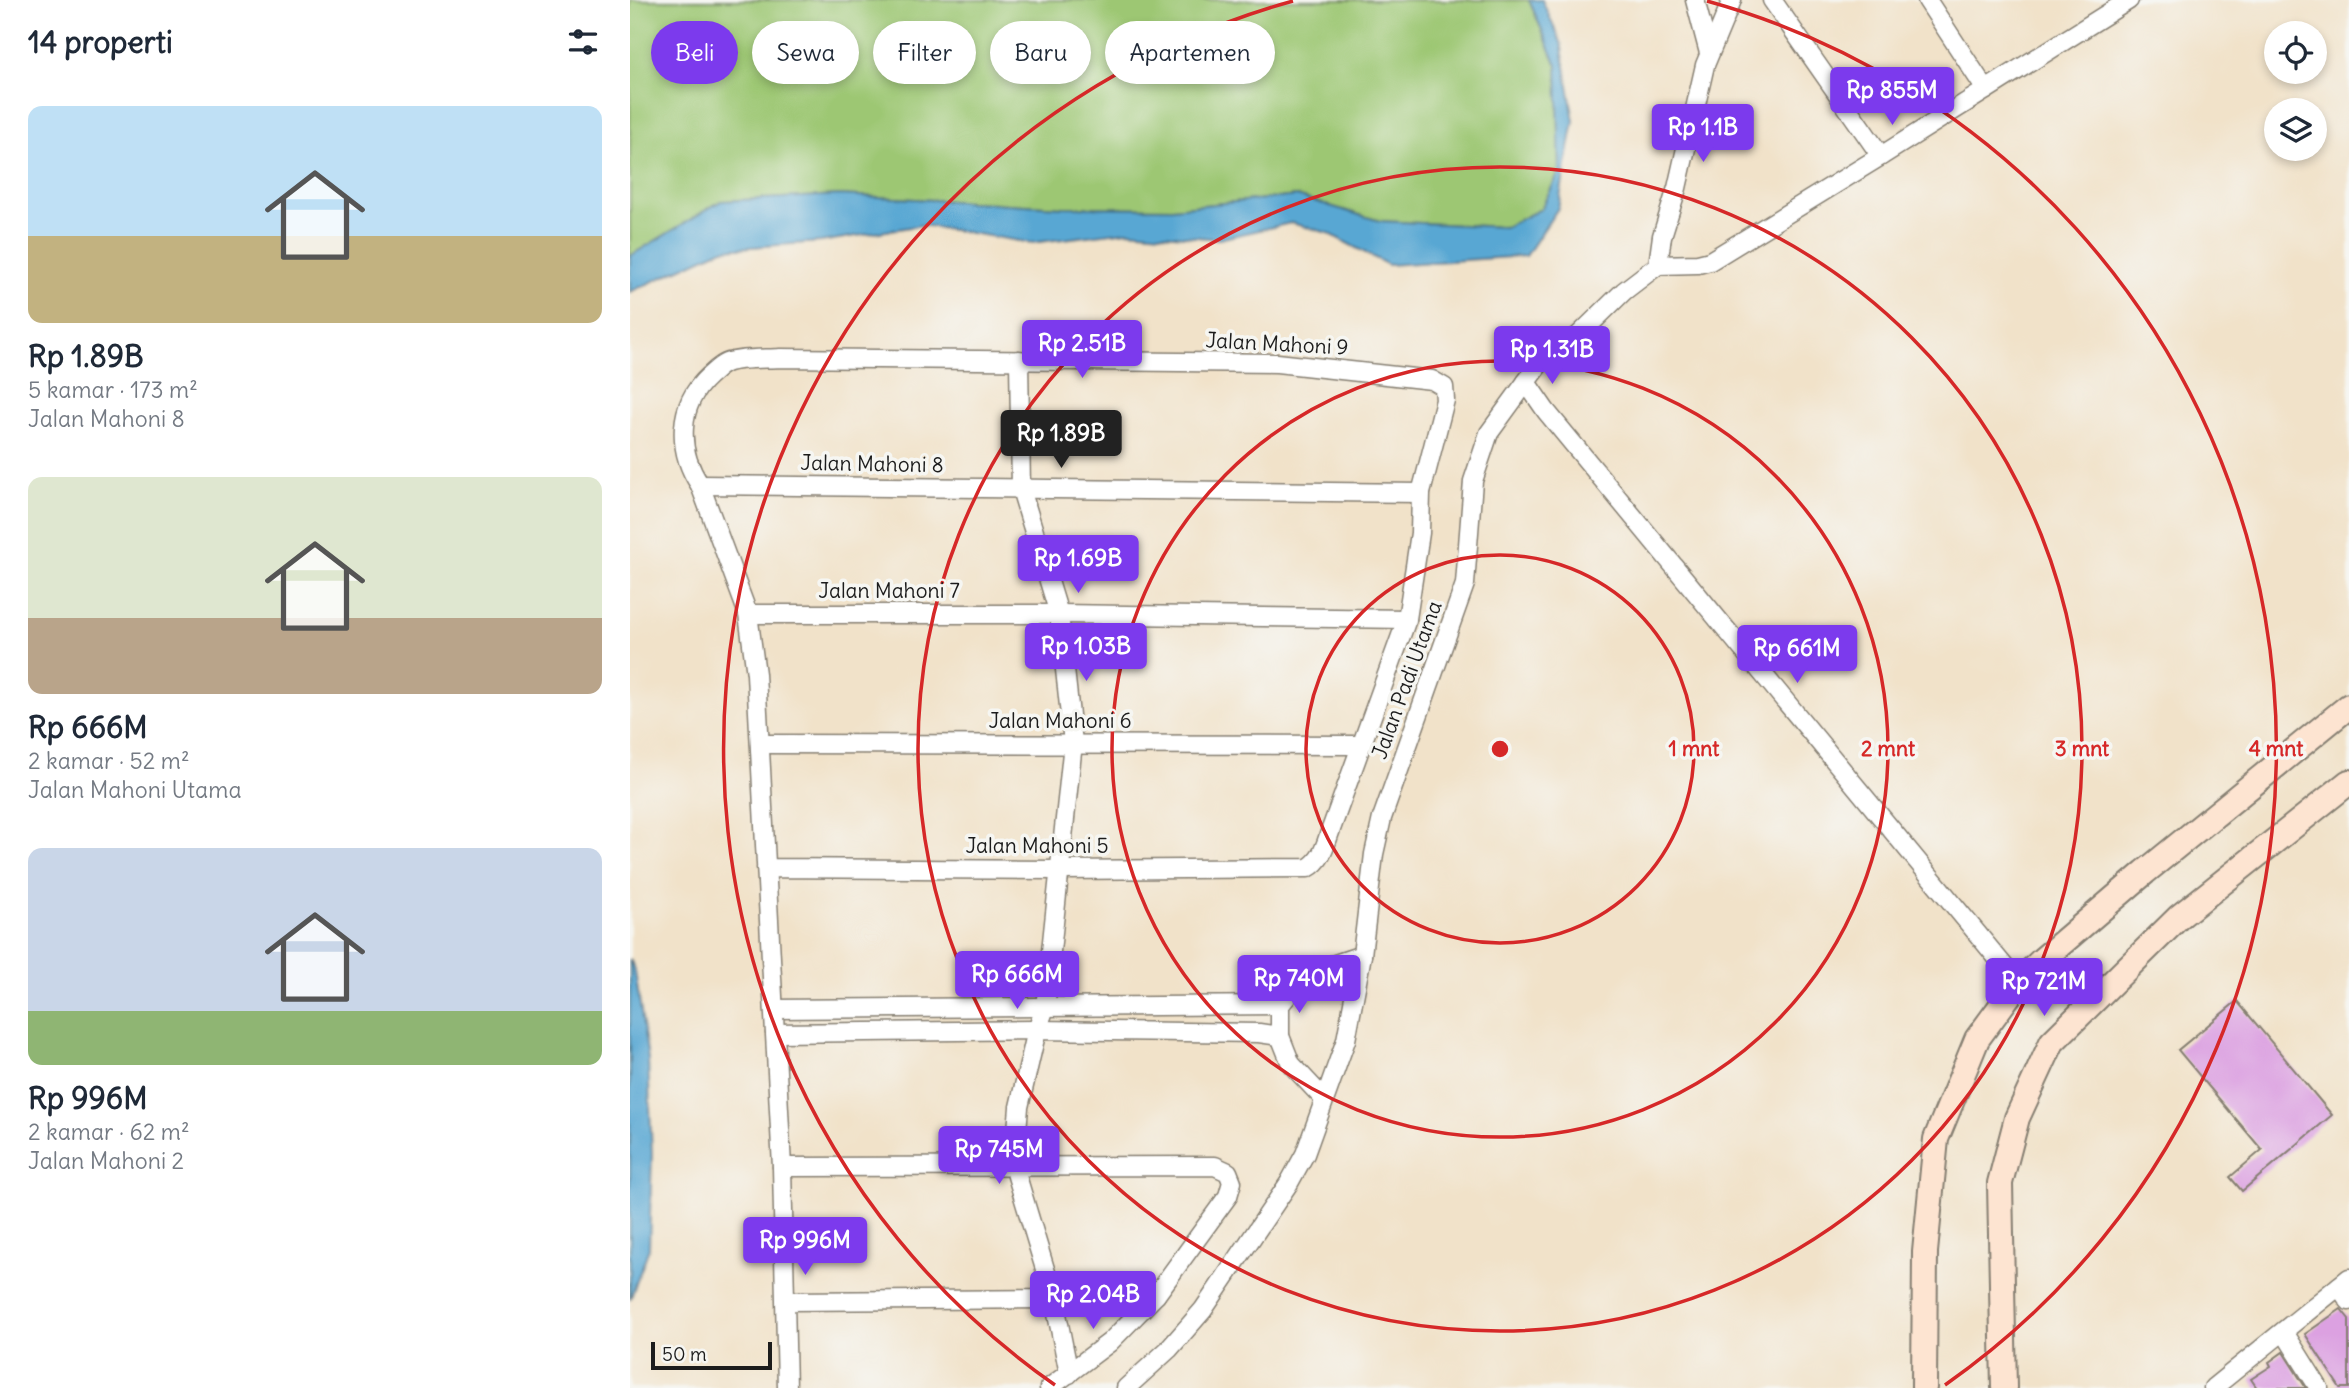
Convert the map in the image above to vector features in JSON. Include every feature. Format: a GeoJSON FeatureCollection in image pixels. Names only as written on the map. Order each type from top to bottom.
{"type":"FeatureCollection","features":[{"type":"Feature","properties":{"kind":"street"},"geometry":{"type":"LineString","coordinates":[[1695,0],[1709,53]]}},
{"type":"Feature","properties":{"kind":"street"},"geometry":{"type":"LineString","coordinates":[[1732,0],[1709,53],[1677,188],[1662,236],[1658,265],[1710,261],[2129,0]]}},
{"type":"Feature","properties":{"kind":"street"},"geometry":{"type":"LineString","coordinates":[[1772,0],[1881,156]]}},
{"type":"Feature","properties":{"kind":"street"},"geometry":{"type":"LineString","coordinates":[[1927,0],[1986,90]]}},
{"type":"Feature","properties":{"kind":"street","name":"Jalan Padi Utama"},"geometry":{"type":"LineString","coordinates":[[1126,1388],[1169,1349],[1203,1310],[1289,1183],[1305,1154],[1346,1040],[1362,956],[1368,891],[1382,818],[1465,584],[1472,481],[1489,433],[1540,363],[1578,336],[1624,291],[1658,265]]}},
{"type":"Feature","properties":{"kind":"street","name":"Jalan Mahoni 9"},"geometry":{"type":"LineString","coordinates":[[700,485],[688,459],[683,421],[700,384],[727,362],[779,358],[1019,360],[1276,363],[1432,380],[1444,387],[1445,400],[1422,493]]}},
{"type":"Feature","properties":{"kind":"street"},"geometry":{"type":"LineString","coordinates":[[1019,360],[1021,489],[1059,614],[1073,743],[1045,1008],[1037,1030],[1019,1107],[1014,1166],[1054,1299],[1069,1374]]}},
{"type":"Feature","properties":{"kind":"street"},"geometry":{"type":"LineString","coordinates":[[1526,382],[1546,411],[2018,983]]}},
{"type":"Feature","properties":{"kind":"street"},"geometry":{"type":"LineString","coordinates":[[700,485],[748,614],[756,674],[782,1167],[787,1388]]}},
{"type":"Feature","properties":{"kind":"street","name":"Jalan Mahoni 8"},"geometry":{"type":"LineString","coordinates":[[700,485],[1422,493]]}},
{"type":"Feature","properties":{"kind":"street"},"geometry":{"type":"LineString","coordinates":[[1360,745],[1407,619],[1420,533],[1422,493]]}},
{"type":"Feature","properties":{"kind":"street","name":"Jalan Mahoni 7"},"geometry":{"type":"LineString","coordinates":[[748,614],[1059,614],[1407,619]]}},
{"type":"Feature","properties":{"kind":"street"},"geometry":{"type":"LineString","coordinates":[[1924,1388],[1925,1252],[1936,1139],[1977,1039],[2018,983],[2042,960],[2145,872],[2349,706]]}},
{"type":"Feature","properties":{"kind":"street","name":"Jalan Mahoni 6"},"geometry":{"type":"LineString","coordinates":[[760,744],[1360,745]]}},
{"type":"Feature","properties":{"kind":"street","name":"Jalan Mahoni 5"},"geometry":{"type":"LineString","coordinates":[[766,868],[1308,868],[1321,857],[1360,745]]}},
{"type":"Feature","properties":{"kind":"street"},"geometry":{"type":"LineString","coordinates":[[2004,1388],[2000,1183],[2017,1118],[2052,1042],[2179,918],[2349,782]]}},
{"type":"Feature","properties":{"kind":"street"},"geometry":{"type":"LineString","coordinates":[[1324,1099],[1292,1064],[1280,1036],[1280,1005],[1293,989],[1314,971],[1362,956]]}},
{"type":"Feature","properties":{"kind":"street"},"geometry":{"type":"LineString","coordinates":[[774,1009],[1280,1005]]}},
{"type":"Feature","properties":{"kind":"street"},"geometry":{"type":"LineString","coordinates":[[775,1033],[1037,1030],[1259,1033],[1280,1036]]}},
{"type":"Feature","properties":{"kind":"street"},"geometry":{"type":"LineString","coordinates":[[782,1167],[1215,1166],[1228,1172],[1232,1182],[1228,1196],[1156,1295],[1110,1342],[1049,1388]]}},
{"type":"Feature","properties":{"kind":"street"},"geometry":{"type":"LineString","coordinates":[[2224,1385],[2344,1282],[2349,1301]]}},
{"type":"Feature","properties":{"kind":"street"},"geometry":{"type":"LineString","coordinates":[[787,1301],[1054,1299],[1156,1295]]}},
{"type":"Feature","properties":{"kind":"street"},"geometry":{"type":"LineString","coordinates":[[2284,1332],[2319,1388]]}},
{"type":"Feature","properties":{"kind":"green space"},"geometry":{"type":"Polygon","coordinates":[[[630,0],[1529,0],[1557,65],[1560,171],[1541,209],[1505,227],[1380,221],[1297,196],[1172,208],[1064,207],[840,195],[721,201],[630,256],[630,0]]]}},
{"type":"Feature","properties":{"kind":"water"},"geometry":{"type":"Polygon","coordinates":[[[1529,0],[1542,0],[1561,42],[1574,121],[1558,208],[1526,256],[1388,265],[1328,233],[1291,223],[1219,239],[1128,231],[1031,243],[922,225],[821,242],[723,249],[630,292],[630,256],[721,201],[840,195],[1064,207],[1172,208],[1297,196],[1380,221],[1505,227],[1541,209],[1560,171],[1557,65],[1529,0]]]}},
{"type":"Feature","properties":{"kind":"water"},"geometry":{"type":"Polygon","coordinates":[[[630,959],[635,971],[648,1059],[652,1154],[649,1248],[630,1300],[630,959]]]}},
{"type":"Feature","properties":{"kind":"building"},"geometry":{"type":"Polygon","coordinates":[[[2237,1001],[2332,1115],[2242,1191],[2230,1177],[2262,1150],[2178,1050],[2237,1001]]]}},
{"type":"Feature","properties":{"kind":"building"},"geometry":{"type":"Polygon","coordinates":[[[2341,1309],[2349,1319],[2349,1388],[2340,1388],[2305,1334],[2341,1309]]]}},
{"type":"Feature","properties":{"kind":"building"},"geometry":{"type":"Polygon","coordinates":[[[2283,1352],[2306,1388],[2257,1388],[2251,1379],[2271,1366],[2269,1362],[2283,1352]]]}}]}
